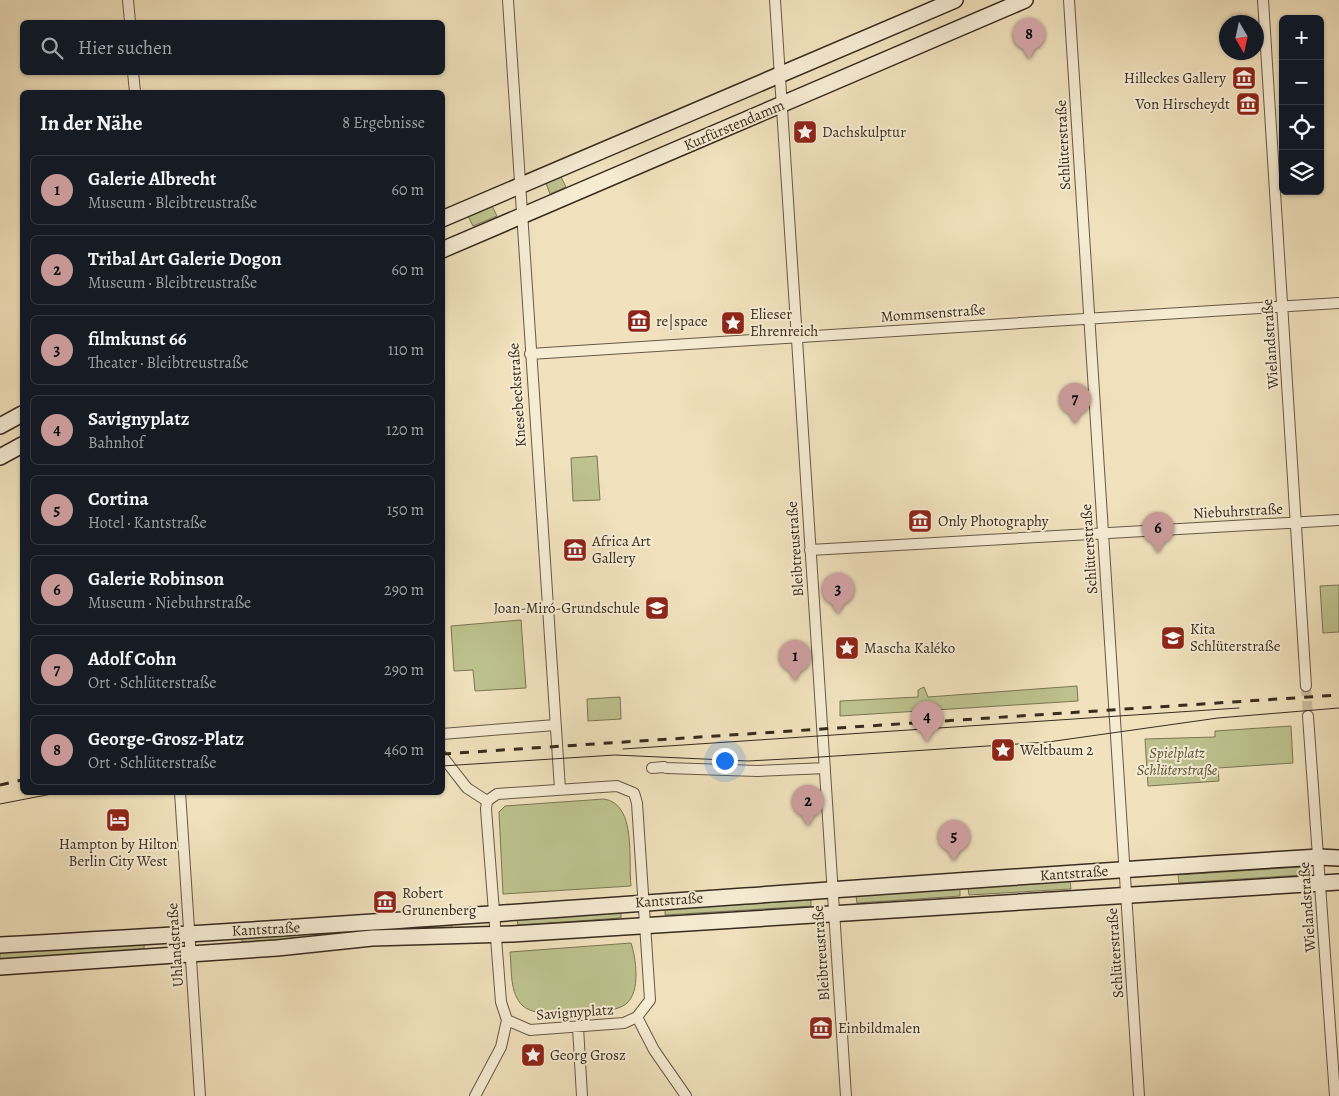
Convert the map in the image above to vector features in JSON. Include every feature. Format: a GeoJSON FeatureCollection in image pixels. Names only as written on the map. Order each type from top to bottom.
{"type":"FeatureCollection","features":[{"type":"Feature","properties":{"kind":"main road","name":"Kurfürstendamm"},"geometry":{"type":"LineString","coordinates":[[445,218],[955,0]]}},
{"type":"Feature","properties":{"kind":"main road","name":"Kurfürstendamm"},"geometry":{"type":"LineString","coordinates":[[445,249],[1025,0]]}},
{"type":"Feature","properties":{"kind":"main road"},"geometry":{"type":"LineString","coordinates":[[0,426],[20,415]]}},
{"type":"Feature","properties":{"kind":"main road"},"geometry":{"type":"LineString","coordinates":[[0,457],[20,446]]}},
{"type":"Feature","properties":{"kind":"main road","name":"Kantstraße"},"geometry":{"type":"LineString","coordinates":[[0,945],[189,934],[1318,857],[1339,858]]}},
{"type":"Feature","properties":{"kind":"main road","name":"Kantstraße"},"geometry":{"type":"LineString","coordinates":[[0,967],[190,954],[372,938],[495,935],[1339,882]]}},
{"type":"Feature","properties":{"kind":"street"},"geometry":{"type":"LineString","coordinates":[[128,0],[130,20]]}},
{"type":"Feature","properties":{"kind":"street","name":"Knesebeckstraße"},"geometry":{"type":"LineString","coordinates":[[508,0],[560,789]]}},
{"type":"Feature","properties":{"kind":"street","name":"Bleibtreustraße"},"geometry":{"type":"LineString","coordinates":[[775,0],[846,1096]]}},
{"type":"Feature","properties":{"kind":"street","name":"Schlüterstraße"},"geometry":{"type":"LineString","coordinates":[[1069,0],[1139,1096]]}},
{"type":"Feature","properties":{"kind":"street","name":"Wielandstraße"},"geometry":{"type":"LineString","coordinates":[[1264,0],[1306,686]]}},
{"type":"Feature","properties":{"kind":"street"},"geometry":{"type":"LineString","coordinates":[[133,75],[135,90]]}},
{"type":"Feature","properties":{"kind":"street","name":"Mommsenstraße"},"geometry":{"type":"LineString","coordinates":[[530,354],[1339,303]]}},
{"type":"Feature","properties":{"kind":"street","name":"Niebuhrstraße"},"geometry":{"type":"LineString","coordinates":[[810,550],[1339,520]]}},
{"type":"Feature","properties":{"kind":"street","name":"Wielandstraße"},"geometry":{"type":"LineString","coordinates":[[1308,716],[1335,1096]]}},
{"type":"Feature","properties":{"kind":"street"},"geometry":{"type":"LineString","coordinates":[[445,734],[555,725]]}},
{"type":"Feature","properties":{"kind":"street"},"geometry":{"type":"LineString","coordinates":[[445,760],[467,788],[487,801]]}},
{"type":"Feature","properties":{"kind":"street"},"geometry":{"type":"LineString","coordinates":[[652,768],[757,771],[825,768]]}},
{"type":"Feature","properties":{"kind":"street"},"geometry":{"type":"LineString","coordinates":[[475,1096],[501,1047],[507,1020],[499,991],[486,809],[487,801],[497,794],[618,786],[634,793],[637,803],[650,1000],[637,1017],[654,1050],[686,1096]]}},
{"type":"Feature","properties":{"kind":"street","name":"Uhlandstraße"},"geometry":{"type":"LineString","coordinates":[[180,795],[200,1096]]}},
{"type":"Feature","properties":{"kind":"street","name":"Savignyplatz"},"geometry":{"type":"LineString","coordinates":[[507,1020],[530,1030],[578,1028],[624,1023],[637,1017]]}},
{"type":"Feature","properties":{"kind":"street"},"geometry":{"type":"LineString","coordinates":[[578,1028],[582,1096]]}},
{"type":"Feature","properties":{"kind":"green space"},"geometry":{"type":"Polygon","coordinates":[[[561,177],[566,187],[550,194],[546,183],[561,177]]]}},
{"type":"Feature","properties":{"kind":"green space"},"geometry":{"type":"Polygon","coordinates":[[[492,206],[497,216],[473,226],[468,216],[492,206]]]}},
{"type":"Feature","properties":{"kind":"green space"},"geometry":{"type":"Polygon","coordinates":[[[597,456],[600,500],[573,501],[571,458],[597,456]]]}},
{"type":"Feature","properties":{"kind":"green space"},"geometry":{"type":"Polygon","coordinates":[[[1339,585],[1339,632],[1323,633],[1320,586],[1339,585]]]}},
{"type":"Feature","properties":{"kind":"green space"},"geometry":{"type":"Polygon","coordinates":[[[521,620],[526,688],[475,691],[473,670],[454,671],[451,626],[521,620]]]}},
{"type":"Feature","properties":{"kind":"green space"},"geometry":{"type":"Polygon","coordinates":[[[1077,686],[1078,701],[840,716],[840,701],[918,697],[918,690],[924,687],[928,697],[1077,686]]]}},
{"type":"Feature","properties":{"kind":"green space"},"geometry":{"type":"Polygon","coordinates":[[[620,697],[621,719],[588,721],[587,699],[620,697]]]}},
{"type":"Feature","properties":{"kind":"green space","name":"Spielplatz Schlüterstraße"},"geometry":{"type":"Polygon","coordinates":[[[1291,726],[1293,763],[1218,768],[1219,781],[1148,786],[1145,739],[1215,737],[1215,731],[1291,726]]]}},
{"type":"Feature","properties":{"kind":"green space"},"geometry":{"type":"Polygon","coordinates":[[[604,799],[615,803],[622,811],[626,822],[629,835],[631,886],[503,894],[499,812],[505,806],[604,799]]]}},
{"type":"Feature","properties":{"kind":"green space"},"geometry":{"type":"Polygon","coordinates":[[[1301,867],[1301,875],[1179,883],[1178,875],[1301,867]]]}},
{"type":"Feature","properties":{"kind":"green space"},"geometry":{"type":"Polygon","coordinates":[[[1070,881],[1071,889],[969,895],[968,888],[1070,881]]]}},
{"type":"Feature","properties":{"kind":"green space"},"geometry":{"type":"Polygon","coordinates":[[[960,889],[960,896],[857,903],[856,896],[960,889]]]}},
{"type":"Feature","properties":{"kind":"green space"},"geometry":{"type":"Polygon","coordinates":[[[811,900],[811,906],[665,915],[665,909],[811,900]]]}},
{"type":"Feature","properties":{"kind":"green space"},"geometry":{"type":"Polygon","coordinates":[[[621,912],[621,918],[518,925],[517,919],[621,912]]]}},
{"type":"Feature","properties":{"kind":"green space"},"geometry":{"type":"Polygon","coordinates":[[[451,923],[452,928],[242,942],[242,937],[451,923]]]}},
{"type":"Feature","properties":{"kind":"green space"},"geometry":{"type":"Polygon","coordinates":[[[144,943],[144,949],[0,959],[0,953],[144,943]]]}},
{"type":"Feature","properties":{"kind":"green space"},"geometry":{"type":"Polygon","coordinates":[[[631,943],[636,966],[634,992],[626,1004],[618,1008],[591,1014],[558,1015],[543,1013],[523,1006],[515,994],[510,952],[631,943]]]}},
{"type":"Feature","properties":{"kind":"tunnel"},"geometry":{"type":"LineString","coordinates":[[1306,686],[1308,716]]}},
{"type":"Feature","properties":{"kind":"tram line"},"geometry":{"type":"LineString","coordinates":[[623,749],[1239,708]]}},
{"type":"Feature","properties":{"kind":"tram line"},"geometry":{"type":"LineString","coordinates":[[445,766],[615,755],[748,761],[805,758],[1048,742],[1218,718],[1339,708]]}},
{"type":"Feature","properties":{"kind":"tram line"},"geometry":{"type":"LineString","coordinates":[[0,804],[46,795]]}},
{"type":"Feature","properties":{"kind":"railway"},"geometry":{"type":"LineString","coordinates":[[445,754],[1339,695]]}},
{"type":"Feature","properties":{"kind":"railway"},"geometry":{"type":"LineString","coordinates":[[0,785],[20,780]]}},
{"type":"Feature","properties":{"kind":"place","name":"George-Grosz-Platz"},"geometry":{"type":"Point","coordinates":[1029,59]}},
{"type":"Feature","properties":{"kind":"place","name":"Hilleckes Gallery"},"geometry":{"type":"Point","coordinates":[1244,78]}},
{"type":"Feature","properties":{"kind":"place","name":"Von Hirscheydt"},"geometry":{"type":"Point","coordinates":[1248,104]}},
{"type":"Feature","properties":{"kind":"place","name":"Dachskulptur"},"geometry":{"type":"Point","coordinates":[805,132]}},
{"type":"Feature","properties":{"kind":"place","name":"re|space"},"geometry":{"type":"Point","coordinates":[639,321]}},
{"type":"Feature","properties":{"kind":"place","name":"Elieser Ehrenreich"},"geometry":{"type":"Point","coordinates":[733,323]}},
{"type":"Feature","properties":{"kind":"place","name":"Adolf Cohn"},"geometry":{"type":"Point","coordinates":[1075,424]}},
{"type":"Feature","properties":{"kind":"place","name":"Only Photography"},"geometry":{"type":"Point","coordinates":[920,521]}},
{"type":"Feature","properties":{"kind":"place","name":"Africa Art Gallery"},"geometry":{"type":"Point","coordinates":[575,550]}},
{"type":"Feature","properties":{"kind":"place","name":"Galerie Robinson"},"geometry":{"type":"Point","coordinates":[1158,553]}},
{"type":"Feature","properties":{"kind":"place","name":"Joan-Miró-Grundschule"},"geometry":{"type":"Point","coordinates":[657,608]}},
{"type":"Feature","properties":{"kind":"place","name":"filmkunst 66"},"geometry":{"type":"Point","coordinates":[838,614]}},
{"type":"Feature","properties":{"kind":"place","name":"Kita Schlüterstraße"},"geometry":{"type":"Point","coordinates":[1173,638]}},
{"type":"Feature","properties":{"kind":"place","name":"Mascha Kaléko"},"geometry":{"type":"Point","coordinates":[847,648]}},
{"type":"Feature","properties":{"kind":"place","name":"Galerie Albrecht"},"geometry":{"type":"Point","coordinates":[795,681]}},
{"type":"Feature","properties":{"kind":"place","name":"Savignyplatz"},"geometry":{"type":"Point","coordinates":[927,742]}},
{"type":"Feature","properties":{"kind":"place","name":"Weltbaum 2"},"geometry":{"type":"Point","coordinates":[1003,750]}},
{"type":"Feature","properties":{"kind":"place","name":"Hampton by Hilton Berlin City West"},"geometry":{"type":"Point","coordinates":[118,820]}},
{"type":"Feature","properties":{"kind":"place","name":"Tribal Art Galerie Dogon"},"geometry":{"type":"Point","coordinates":[808,826]}},
{"type":"Feature","properties":{"kind":"place","name":"Cortina"},"geometry":{"type":"Point","coordinates":[954,861]}},
{"type":"Feature","properties":{"kind":"place","name":"Robert Grunenberg"},"geometry":{"type":"Point","coordinates":[385,902]}},
{"type":"Feature","properties":{"kind":"place","name":"Einbildmalen"},"geometry":{"type":"Point","coordinates":[821,1028]}},
{"type":"Feature","properties":{"kind":"place","name":"Georg Grosz"},"geometry":{"type":"Point","coordinates":[533,1055]}}]}
